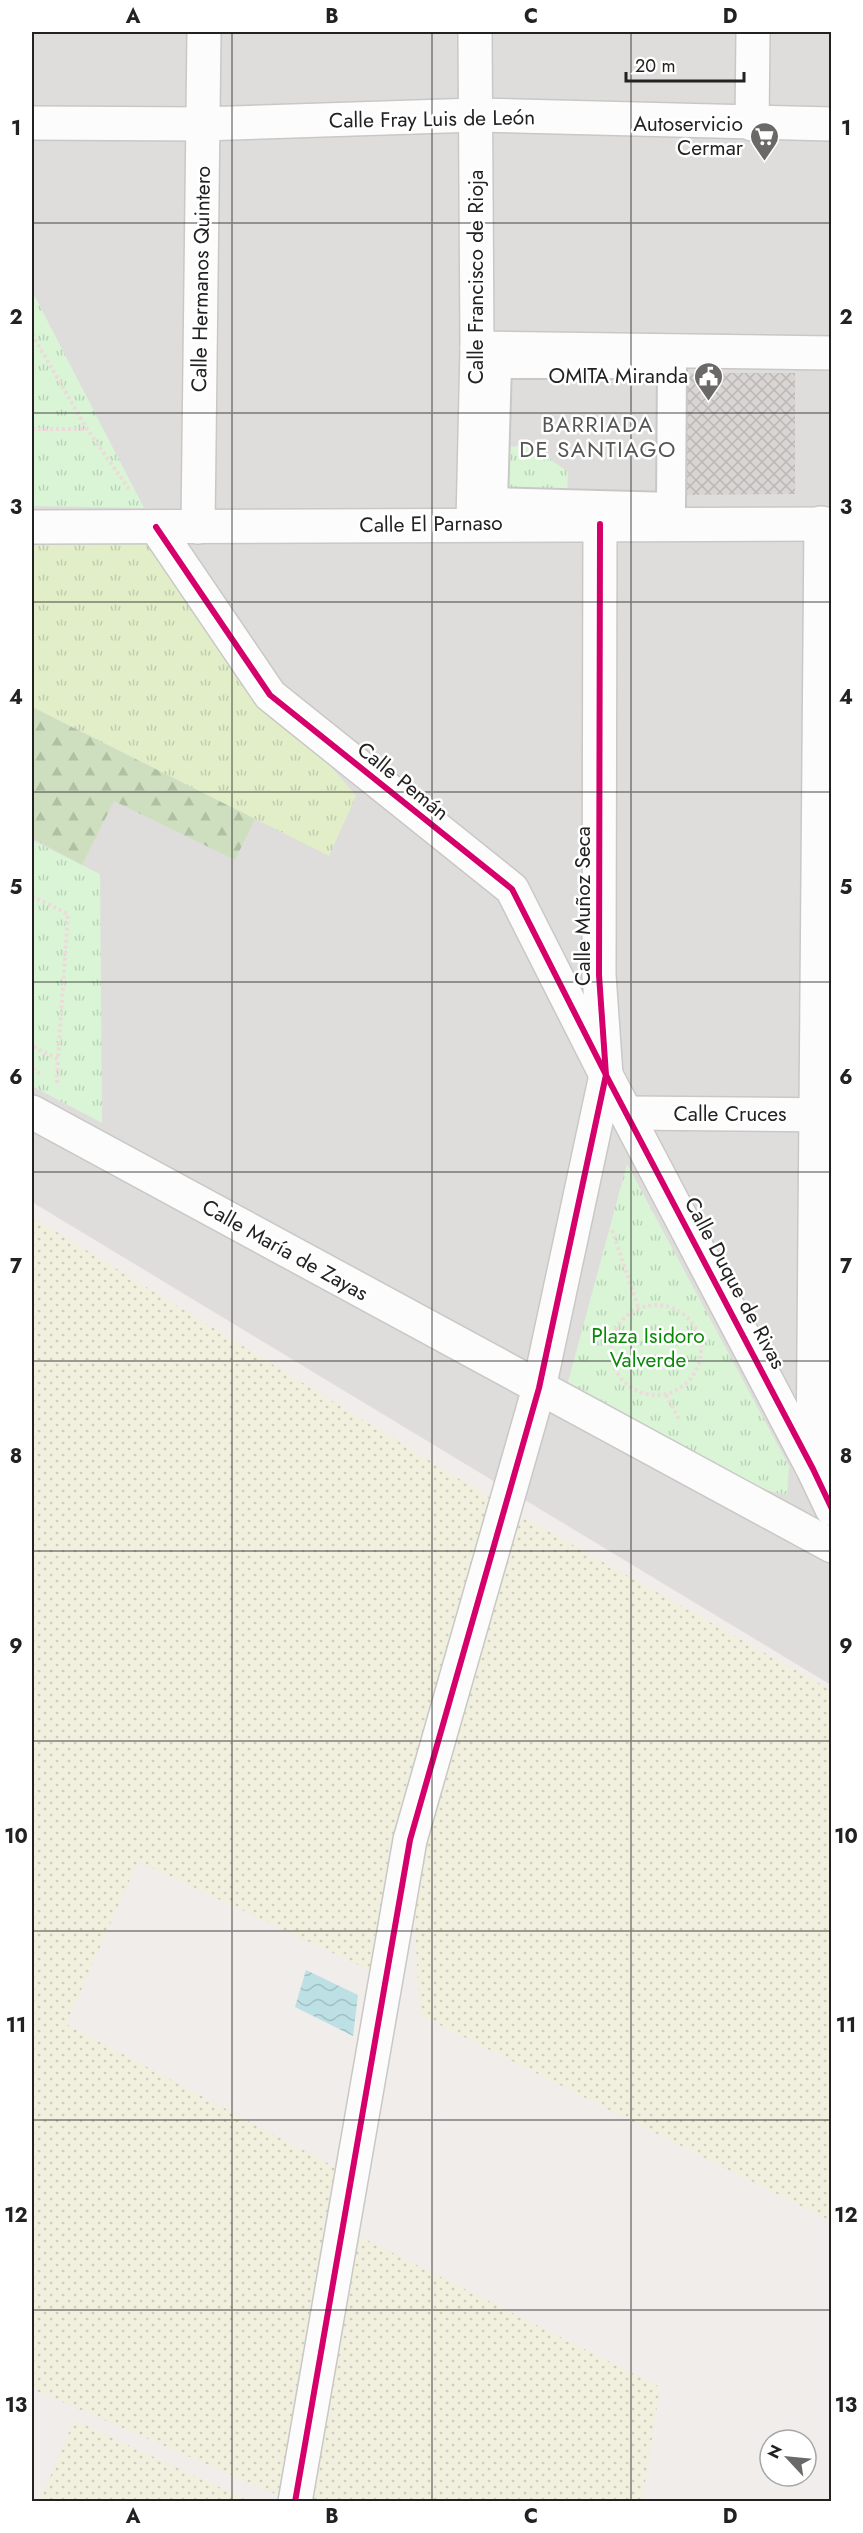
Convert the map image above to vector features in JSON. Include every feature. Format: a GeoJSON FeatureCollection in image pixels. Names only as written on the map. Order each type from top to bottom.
{"type":"FeatureCollection","features":[{"type":"Feature","properties":{"kind":"street","name":"Calle Hermanos Quintero"},"geometry":{"type":"LineString","coordinates":[[198,527],[204,32]]}},
{"type":"Feature","properties":{"kind":"street","name":"Calle Francisco de Rioja"},"geometry":{"type":"LineString","coordinates":[[473,523],[487,356],[476,115],[475,32]]}},
{"type":"Feature","properties":{"kind":"street"},"geometry":{"type":"LineString","coordinates":[[752,124],[753,32]]}},
{"type":"Feature","properties":{"kind":"street","name":"Calle Fray Luis de León"},"geometry":{"type":"LineString","coordinates":[[32,123],[202,124],[476,115],[752,124],[831,124]]}},
{"type":"Feature","properties":{"kind":"street"},"geometry":{"type":"LineString","coordinates":[[487,356],[831,353]]}},
{"type":"Feature","properties":{"kind":"street"},"geometry":{"type":"LineString","coordinates":[[487,356],[672,364],[671,507],[493,502],[487,356]]}},
{"type":"Feature","properties":{"kind":"street","name":"Calle El Parnaso"},"geometry":{"type":"LineString","coordinates":[[32,527],[156,528],[473,523],[826,524]]}},
{"type":"Feature","properties":{"kind":"street"},"geometry":{"type":"LineString","coordinates":[[813,1469],[825,1114],[826,524]]}},
{"type":"Feature","properties":{"kind":"street","name":"Calle Muñoz Seca"},"geometry":{"type":"LineString","coordinates":[[295,2502],[410,1840],[539,1388],[606,1075],[599,975],[600,525]]}},
{"type":"Feature","properties":{"kind":"street","name":"Calle Pemán"},"geometry":{"type":"LineString","coordinates":[[156,528],[270,695],[512,889],[606,1075]]}},
{"type":"Feature","properties":{"kind":"street","name":"Calle Duque de Rivas"},"geometry":{"type":"LineString","coordinates":[[606,1075],[628,1113],[813,1469],[831,1509]]}},
{"type":"Feature","properties":{"kind":"street","name":"Calle María de Zayas"},"geometry":{"type":"LineString","coordinates":[[32,1112],[539,1388]]}},
{"type":"Feature","properties":{"kind":"street","name":"Calle Cruces"},"geometry":{"type":"LineString","coordinates":[[628,1113],[825,1114]]}},
{"type":"Feature","properties":{"kind":"street"},"geometry":{"type":"LineString","coordinates":[[539,1388],[831,1546]]}},
{"type":"Feature","properties":{"kind":"path"},"geometry":{"type":"LineString","coordinates":[[32,334],[87,429],[156,528]]}},
{"type":"Feature","properties":{"kind":"path"},"geometry":{"type":"LineString","coordinates":[[32,429],[87,429]]}},
{"type":"Feature","properties":{"kind":"path"},"geometry":{"type":"LineString","coordinates":[[32,896],[68,914],[58,1059],[32,1046]]}},
{"type":"Feature","properties":{"kind":"path"},"geometry":{"type":"LineString","coordinates":[[610,1224],[639,1309]]}},
{"type":"Feature","properties":{"kind":"path"},"geometry":{"type":"LineString","coordinates":[[654,1305],[670,1307],[682,1313],[693,1324],[700,1339],[701,1354],[697,1369],[688,1382],[666,1395],[650,1396],[635,1391],[618,1376],[612,1361],[611,1345],[616,1330],[625,1318],[639,1309],[654,1305]]}},
{"type":"Feature","properties":{"kind":"shaded area"},"geometry":{"type":"Polygon","coordinates":[[[32,32],[831,32],[831,1685],[32,1202],[32,32]]]}},
{"type":"Feature","properties":{"kind":"shaded area"},"geometry":{"type":"Polygon","coordinates":[[[32,1217],[505,1507],[831,1690],[831,2221],[420,2015],[412,1878],[386,1978],[138,1861],[66,2024],[352,2176],[343,2228],[660,2387],[642,2501],[292,2501],[32,2389],[32,1217]]]}},
{"type":"Feature","properties":{"kind":"shaded area"},"geometry":{"type":"Polygon","coordinates":[[[74,2420],[249,2501],[40,2501],[74,2420]]]}},
{"type":"Feature","properties":{"kind":"green space"},"geometry":{"type":"Polygon","coordinates":[[[32,291],[144,508],[32,506],[32,291]]]}},
{"type":"Feature","properties":{"kind":"green space"},"geometry":{"type":"Polygon","coordinates":[[[542,445],[547,457],[568,472],[567,497],[500,494],[501,447],[542,445]]]}},
{"type":"Feature","properties":{"kind":"green space"},"geometry":{"type":"Polygon","coordinates":[[[32,527],[156,527],[270,695],[356,796],[329,856],[32,707],[32,527]]]}},
{"type":"Feature","properties":{"kind":"green space"},"geometry":{"type":"Polygon","coordinates":[[[32,707],[255,819],[235,860],[114,801],[82,865],[32,838],[32,707]]]}},
{"type":"Feature","properties":{"kind":"green space"},"geometry":{"type":"Polygon","coordinates":[[[32,840],[100,874],[102,1123],[32,1086],[32,840]]]}},
{"type":"Feature","properties":{"kind":"green space","name":"Plaza Isidoro Valverde"},"geometry":{"type":"Polygon","coordinates":[[[627,1164],[789,1466],[787,1495],[762,1489],[568,1382],[627,1164]]]}},
{"type":"Feature","properties":{"kind":"water"},"geometry":{"type":"Polygon","coordinates":[[[306,1970],[358,1995],[353,2036],[295,2007],[306,1970]]]}},
{"type":"Feature","properties":{"kind":"building"},"geometry":{"type":"Polygon","coordinates":[[[672,373],[795,373],[795,494],[672,495],[672,373]]]}},
{"type":"Feature","properties":{"kind":"cycle path"},"geometry":{"type":"LineString","coordinates":[[295,2502],[410,1840],[539,1388],[606,1075],[599,975],[600,524]]}},
{"type":"Feature","properties":{"kind":"cycle path"},"geometry":{"type":"LineString","coordinates":[[156,527],[270,695],[512,889],[832,1509]]}},
{"type":"Feature","properties":{"kind":"place","name":"Autoservicio Cermar"},"geometry":{"type":"Point","coordinates":[764,162]}},
{"type":"Feature","properties":{"kind":"place","name":"OMITA Miranda"},"geometry":{"type":"Point","coordinates":[709,402]}},
{"type":"Feature","properties":{"kind":"district","name":"BARRIADA DE SANTIAGO"},"geometry":{"type":"Point","coordinates":[598,437]}}]}
